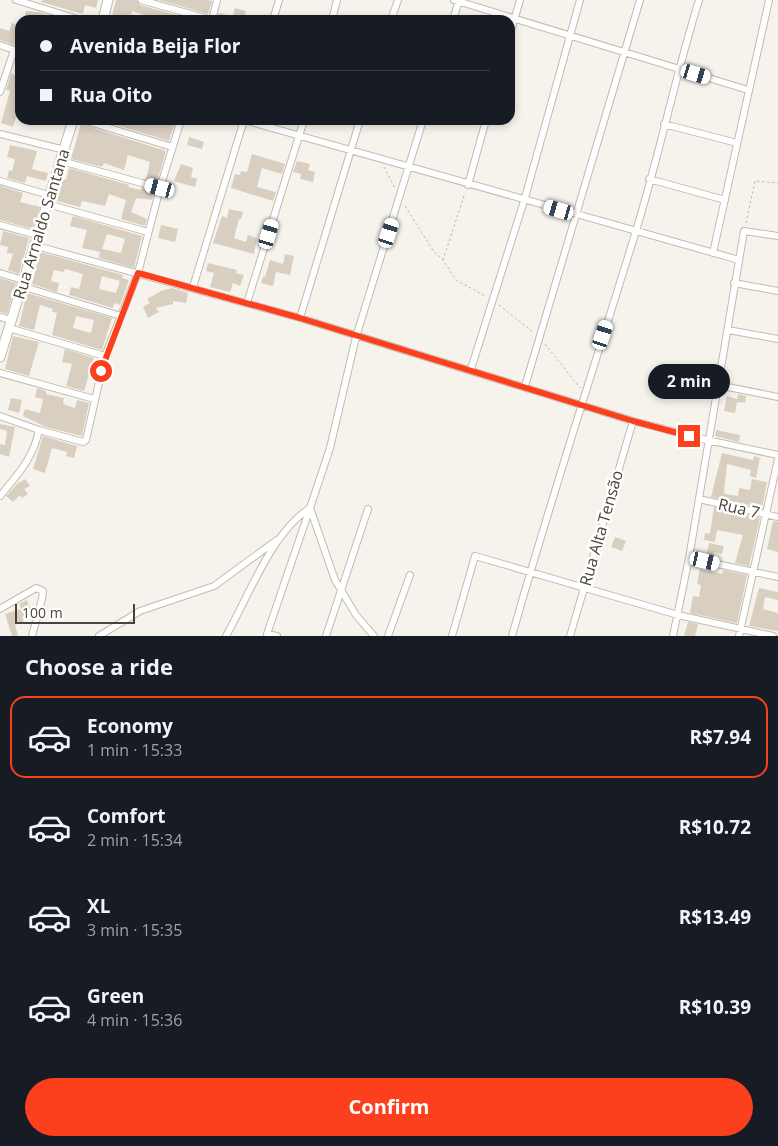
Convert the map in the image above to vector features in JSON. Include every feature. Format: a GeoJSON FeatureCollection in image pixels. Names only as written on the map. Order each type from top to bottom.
{"type":"FeatureCollection","features":[{"type":"Feature","properties":{"kind":"street"},"geometry":{"type":"LineString","coordinates":[[16,0],[65,15]]}},
{"type":"Feature","properties":{"kind":"street"},"geometry":{"type":"LineString","coordinates":[[104,15],[108,0]]}},
{"type":"Feature","properties":{"kind":"street"},"geometry":{"type":"LineString","coordinates":[[141,0],[194,15]]}},
{"type":"Feature","properties":{"kind":"street"},"geometry":{"type":"LineString","coordinates":[[213,15],[217,0]]}},
{"type":"Feature","properties":{"kind":"street"},"geometry":{"type":"LineString","coordinates":[[276,15],[280,0]]}},
{"type":"Feature","properties":{"kind":"street"},"geometry":{"type":"LineString","coordinates":[[333,15],[337,0]]}},
{"type":"Feature","properties":{"kind":"street"},"geometry":{"type":"LineString","coordinates":[[393,15],[398,0]]}},
{"type":"Feature","properties":{"kind":"street"},"geometry":{"type":"LineString","coordinates":[[454,15],[457,0],[504,15]]}},
{"type":"Feature","properties":{"kind":"street"},"geometry":{"type":"LineString","coordinates":[[515,15],[520,0]]}},
{"type":"Feature","properties":{"kind":"street"},"geometry":{"type":"LineString","coordinates":[[471,369],[524,201],[580,0]]}},
{"type":"Feature","properties":{"kind":"street"},"geometry":{"type":"LineString","coordinates":[[525,386],[640,0]]}},
{"type":"Feature","properties":{"kind":"street"},"geometry":{"type":"LineString","coordinates":[[512,636],[580,404],[636,232],[678,69],[699,0]]}},
{"type":"Feature","properties":{"kind":"street"},"geometry":{"type":"LineString","coordinates":[[713,253],[769,0]]}},
{"type":"Feature","properties":{"kind":"street"},"geometry":{"type":"LineString","coordinates":[[515,18],[748,90]]}},
{"type":"Feature","properties":{"kind":"street"},"geometry":{"type":"LineString","coordinates":[[0,45],[15,50]]}},
{"type":"Feature","properties":{"kind":"street"},"geometry":{"type":"LineString","coordinates":[[0,89],[15,55]]}},
{"type":"Feature","properties":{"kind":"street"},"geometry":{"type":"LineString","coordinates":[[664,124],[737,143]]}},
{"type":"Feature","properties":{"kind":"street","name":"Rua Arnaldo Santana"},"geometry":{"type":"LineString","coordinates":[[0,357],[72,125]]}},
{"type":"Feature","properties":{"kind":"street"},"geometry":{"type":"LineString","coordinates":[[99,125],[172,147]]}},
{"type":"Feature","properties":{"kind":"street"},"geometry":{"type":"LineString","coordinates":[[0,416],[39,430],[83,442],[86,440],[105,356],[138,273],[160,188],[179,125]]}},
{"type":"Feature","properties":{"kind":"street"},"geometry":{"type":"LineString","coordinates":[[193,287],[242,125]]}},
{"type":"Feature","properties":{"kind":"street"},"geometry":{"type":"LineString","coordinates":[[261,125],[524,201],[739,260]]}},
{"type":"Feature","properties":{"kind":"street"},"geometry":{"type":"LineString","coordinates":[[248,303],[302,125]]}},
{"type":"Feature","properties":{"kind":"street"},"geometry":{"type":"LineString","coordinates":[[300,318],[358,125]]}},
{"type":"Feature","properties":{"kind":"street"},"geometry":{"type":"LineString","coordinates":[[277,636],[267,634],[330,448],[356,337],[422,125]]}},
{"type":"Feature","properties":{"kind":"street"},"geometry":{"type":"LineString","coordinates":[[468,185],[485,125]]}},
{"type":"Feature","properties":{"kind":"street"},"geometry":{"type":"LineString","coordinates":[[0,134],[64,150]]}},
{"type":"Feature","properties":{"kind":"street"},"geometry":{"type":"LineString","coordinates":[[61,161],[160,188]]}},
{"type":"Feature","properties":{"kind":"street"},"geometry":{"type":"LineString","coordinates":[[649,179],[724,200]]}},
{"type":"Feature","properties":{"kind":"street"},"geometry":{"type":"LineString","coordinates":[[0,181],[148,232]]}},
{"type":"Feature","properties":{"kind":"street"},"geometry":{"type":"LineString","coordinates":[[0,225],[37,235]]}},
{"type":"Feature","properties":{"kind":"street"},"geometry":{"type":"LineString","coordinates":[[673,636],[700,499],[707,440],[728,330],[734,283],[744,231],[778,236]]}},
{"type":"Feature","properties":{"kind":"street"},"geometry":{"type":"LineString","coordinates":[[33,245],[193,287],[300,318],[356,337],[471,369],[633,421],[707,440],[778,455]]}},
{"type":"Feature","properties":{"kind":"street"},"geometry":{"type":"LineString","coordinates":[[0,273],[22,283],[121,316]]}},
{"type":"Feature","properties":{"kind":"street"},"geometry":{"type":"LineString","coordinates":[[734,283],[778,291]]}},
{"type":"Feature","properties":{"kind":"street"},"geometry":{"type":"LineString","coordinates":[[0,317],[10,324],[105,356]]}},
{"type":"Feature","properties":{"kind":"street"},"geometry":{"type":"LineString","coordinates":[[728,330],[778,339]]}},
{"type":"Feature","properties":{"kind":"street"},"geometry":{"type":"LineString","coordinates":[[0,373],[94,399]]}},
{"type":"Feature","properties":{"kind":"street"},"geometry":{"type":"LineString","coordinates":[[718,384],[778,397]]}},
{"type":"Feature","properties":{"kind":"street","name":"Rua Alta Tensão"},"geometry":{"type":"LineString","coordinates":[[570,636],[633,421]]}},
{"type":"Feature","properties":{"kind":"street"},"geometry":{"type":"LineString","coordinates":[[0,496],[26,465],[35,449],[39,430]]}},
{"type":"Feature","properties":{"kind":"street"},"geometry":{"type":"LineString","coordinates":[[739,632],[767,515],[778,459]]}},
{"type":"Feature","properties":{"kind":"street","name":"Rua 7"},"geometry":{"type":"LineString","coordinates":[[700,499],[778,517]]}},
{"type":"Feature","properties":{"kind":"street"},"geometry":{"type":"LineString","coordinates":[[226,636],[278,540],[296,518],[310,508]]}},
{"type":"Feature","properties":{"kind":"street"},"geometry":{"type":"LineString","coordinates":[[310,508],[335,580],[356,615],[374,636]]}},
{"type":"Feature","properties":{"kind":"street"},"geometry":{"type":"LineString","coordinates":[[326,636],[368,509]]}},
{"type":"Feature","properties":{"kind":"street"},"geometry":{"type":"LineString","coordinates":[[99,636],[140,611],[214,586],[278,540]]}},
{"type":"Feature","properties":{"kind":"street"},"geometry":{"type":"LineString","coordinates":[[452,636],[476,556],[739,632],[773,636]]}},
{"type":"Feature","properties":{"kind":"street"},"geometry":{"type":"LineString","coordinates":[[689,558],[778,577]]}},
{"type":"Feature","properties":{"kind":"street"},"geometry":{"type":"LineString","coordinates":[[388,636],[410,575]]}},
{"type":"Feature","properties":{"kind":"street"},"geometry":{"type":"LineString","coordinates":[[0,610],[36,588],[40,589],[44,594],[32,636]]}},
{"type":"Feature","properties":{"kind":"path"},"geometry":{"type":"LineString","coordinates":[[380,159],[400,198],[434,252],[443,260],[456,280],[488,298]]}},
{"type":"Feature","properties":{"kind":"path"},"geometry":{"type":"LineString","coordinates":[[744,231],[756,180],[778,183]]}},
{"type":"Feature","properties":{"kind":"path"},"geometry":{"type":"LineString","coordinates":[[443,260],[468,185]]}},
{"type":"Feature","properties":{"kind":"path"},"geometry":{"type":"LineString","coordinates":[[495,302],[540,338],[580,388],[580,404]]}},
{"type":"Feature","properties":{"kind":"building"},"geometry":{"type":"Polygon","coordinates":[[[42,0],[98,0],[96,8],[85,5],[83,14],[41,2],[42,0]]]}},
{"type":"Feature","properties":{"kind":"building"},"geometry":{"type":"Polygon","coordinates":[[[116,0],[136,0],[140,5],[176,15],[144,15],[132,11],[131,15],[112,15],[116,0]]]}},
{"type":"Feature","properties":{"kind":"building"},"geometry":{"type":"Polygon","coordinates":[[[159,0],[208,0],[212,1],[208,14],[159,0]]]}},
{"type":"Feature","properties":{"kind":"building"},"geometry":{"type":"Polygon","coordinates":[[[235,8],[246,11],[245,15],[233,15],[235,8]]]}},
{"type":"Feature","properties":{"kind":"building"},"geometry":{"type":"Polygon","coordinates":[[[26,11],[48,15],[25,15],[26,11]]]}},
{"type":"Feature","properties":{"kind":"building"},"geometry":{"type":"Polygon","coordinates":[[[12,23],[15,24],[15,45],[0,40],[0,28],[9,31],[12,23]]]}},
{"type":"Feature","properties":{"kind":"building"},"geometry":{"type":"Polygon","coordinates":[[[11,73],[15,75],[15,121],[13,127],[1,123],[10,91],[6,90],[11,73]]]}},
{"type":"Feature","properties":{"kind":"building"},"geometry":{"type":"Polygon","coordinates":[[[81,125],[166,151],[157,182],[146,179],[150,162],[128,155],[124,170],[104,163],[102,167],[71,159],[81,125]]]}},
{"type":"Feature","properties":{"kind":"building"},"geometry":{"type":"Polygon","coordinates":[[[116,125],[174,125],[169,141],[116,125]]]}},
{"type":"Feature","properties":{"kind":"building"},"geometry":{"type":"Polygon","coordinates":[[[189,137],[204,142],[202,149],[187,145],[189,137]]]}},
{"type":"Feature","properties":{"kind":"building"},"geometry":{"type":"Polygon","coordinates":[[[10,145],[37,151],[32,169],[48,173],[46,181],[27,176],[25,183],[7,178],[9,170],[12,171],[15,159],[7,157],[10,145]]]}},
{"type":"Feature","properties":{"kind":"building"},"geometry":{"type":"Polygon","coordinates":[[[252,154],[285,164],[282,174],[262,168],[257,187],[276,192],[273,201],[231,188],[235,174],[240,175],[241,171],[247,172],[252,154]]]}},
{"type":"Feature","properties":{"kind":"building"},"geometry":{"type":"Polygon","coordinates":[[[297,161],[310,164],[308,170],[315,172],[313,182],[300,179],[301,174],[293,172],[297,161]]]}},
{"type":"Feature","properties":{"kind":"building"},"geometry":{"type":"Polygon","coordinates":[[[181,164],[193,168],[191,177],[197,179],[195,187],[174,181],[181,164]]]}},
{"type":"Feature","properties":{"kind":"building"},"geometry":{"type":"Polygon","coordinates":[[[69,168],[129,185],[128,187],[141,190],[142,188],[154,192],[152,200],[136,198],[131,212],[147,219],[145,226],[121,219],[126,200],[109,194],[105,206],[82,201],[80,207],[57,201],[63,179],[66,180],[69,168]]]}},
{"type":"Feature","properties":{"kind":"building"},"geometry":{"type":"Polygon","coordinates":[[[0,186],[23,193],[20,202],[40,207],[33,229],[0,220],[0,186]]]}},
{"type":"Feature","properties":{"kind":"building"},"geometry":{"type":"Polygon","coordinates":[[[229,209],[243,212],[234,238],[246,242],[248,235],[257,238],[254,254],[213,243],[222,216],[227,218],[229,209]]]}},
{"type":"Feature","properties":{"kind":"building"},"geometry":{"type":"Polygon","coordinates":[[[73,216],[142,236],[134,268],[99,258],[100,252],[82,248],[87,230],[70,226],[73,216]],[[107,234],[102,249],[121,253],[125,239],[107,234]]]}},
{"type":"Feature","properties":{"kind":"building"},"geometry":{"type":"Polygon","coordinates":[[[161,225],[178,229],[175,242],[158,238],[161,225]]]}},
{"type":"Feature","properties":{"kind":"building"},"geometry":{"type":"Polygon","coordinates":[[[3,231],[29,238],[19,274],[8,270],[13,254],[7,253],[8,247],[0,245],[3,231]]]}},
{"type":"Feature","properties":{"kind":"building"},"geometry":{"type":"Polygon","coordinates":[[[40,252],[123,275],[122,278],[129,280],[120,305],[114,303],[113,308],[69,295],[71,287],[79,289],[83,274],[65,269],[64,272],[54,270],[51,281],[59,283],[57,292],[32,284],[40,252]],[[102,276],[99,289],[116,293],[120,281],[102,276]]]}},
{"type":"Feature","properties":{"kind":"building"},"geometry":{"type":"Polygon","coordinates":[[[285,254],[294,256],[290,275],[276,272],[273,286],[261,283],[263,277],[265,277],[270,260],[283,264],[285,254]]]}},
{"type":"Feature","properties":{"kind":"building"},"geometry":{"type":"Polygon","coordinates":[[[208,263],[237,270],[236,273],[244,275],[240,286],[233,283],[230,292],[210,287],[214,273],[206,271],[208,263]]]}},
{"type":"Feature","properties":{"kind":"building"},"geometry":{"type":"Polygon","coordinates":[[[0,278],[16,283],[7,314],[0,312],[0,278]]]}},
{"type":"Feature","properties":{"kind":"building"},"geometry":{"type":"Polygon","coordinates":[[[172,288],[188,293],[186,303],[173,301],[173,304],[156,308],[159,312],[148,318],[143,307],[150,303],[147,299],[161,291],[172,288]]]}},
{"type":"Feature","properties":{"kind":"building"},"geometry":{"type":"Polygon","coordinates":[[[27,293],[112,318],[102,350],[52,335],[57,313],[52,312],[53,309],[40,305],[34,330],[19,326],[27,293]],[[76,316],[73,328],[91,333],[94,320],[76,316]]]}},
{"type":"Feature","properties":{"kind":"building"},"geometry":{"type":"Polygon","coordinates":[[[13,336],[39,342],[29,376],[5,369],[13,336]]]}},
{"type":"Feature","properties":{"kind":"building"},"geometry":{"type":"Polygon","coordinates":[[[65,349],[94,358],[84,391],[66,386],[72,364],[62,362],[65,349]]]}},
{"type":"Feature","properties":{"kind":"building"},"geometry":{"type":"Polygon","coordinates":[[[37,388],[46,391],[46,394],[64,398],[63,404],[75,408],[77,400],[89,403],[82,436],[46,427],[23,416],[25,409],[40,413],[43,399],[35,397],[37,388]]]}},
{"type":"Feature","properties":{"kind":"building"},"geometry":{"type":"Polygon","coordinates":[[[738,394],[746,396],[745,403],[737,402],[735,413],[724,411],[727,396],[737,399],[738,394]]]}},
{"type":"Feature","properties":{"kind":"building"},"geometry":{"type":"Polygon","coordinates":[[[11,398],[22,400],[19,413],[8,410],[11,398]]]}},
{"type":"Feature","properties":{"kind":"building"},"geometry":{"type":"Polygon","coordinates":[[[0,424],[15,427],[9,457],[0,454],[0,444],[5,445],[7,431],[0,429],[0,424]]]}},
{"type":"Feature","properties":{"kind":"building"},"geometry":{"type":"Polygon","coordinates":[[[716,430],[740,435],[739,442],[715,436],[716,430]]]}},
{"type":"Feature","properties":{"kind":"building"},"geometry":{"type":"Polygon","coordinates":[[[43,436],[77,446],[74,458],[66,456],[67,452],[52,448],[45,473],[33,469],[43,436]]]}},
{"type":"Feature","properties":{"kind":"building"},"geometry":{"type":"Polygon","coordinates":[[[722,453],[753,460],[754,456],[760,458],[756,478],[750,476],[751,470],[727,464],[724,491],[725,494],[738,496],[739,488],[750,490],[752,479],[767,482],[762,508],[711,497],[722,453]]]}},
{"type":"Feature","properties":{"kind":"building"},"geometry":{"type":"Polygon","coordinates":[[[25,479],[30,486],[24,489],[28,494],[22,498],[20,495],[13,502],[6,496],[17,484],[25,479]]]}},
{"type":"Feature","properties":{"kind":"building"},"geometry":{"type":"Polygon","coordinates":[[[714,507],[760,518],[749,566],[735,563],[743,535],[717,530],[715,542],[704,540],[705,533],[710,534],[714,507]]]}},
{"type":"Feature","properties":{"kind":"building"},"geometry":{"type":"Polygon","coordinates":[[[773,521],[778,522],[778,552],[767,549],[773,521]]]}},
{"type":"Feature","properties":{"kind":"building"},"geometry":{"type":"Polygon","coordinates":[[[615,537],[626,541],[622,551],[611,547],[615,537]]]}},
{"type":"Feature","properties":{"kind":"building"},"geometry":{"type":"Polygon","coordinates":[[[709,543],[724,546],[722,554],[714,552],[713,558],[706,556],[709,543]]]}},
{"type":"Feature","properties":{"kind":"building"},"geometry":{"type":"Polygon","coordinates":[[[700,569],[722,574],[723,570],[747,575],[737,623],[690,613],[693,596],[699,597],[701,585],[697,584],[700,569]]]}},
{"type":"Feature","properties":{"kind":"building"},"geometry":{"type":"Polygon","coordinates":[[[759,588],[778,592],[778,600],[765,597],[763,609],[778,613],[778,631],[749,626],[759,588]]]}},
{"type":"Feature","properties":{"kind":"building"},"geometry":{"type":"Polygon","coordinates":[[[27,600],[32,612],[22,617],[24,621],[15,625],[18,636],[12,636],[5,614],[21,609],[19,604],[27,600]]]}},
{"type":"Feature","properties":{"kind":"building"},"geometry":{"type":"Polygon","coordinates":[[[688,622],[698,624],[695,636],[684,636],[688,622]]]}},
{"type":"Feature","properties":{"kind":"route"},"geometry":{"type":"LineString","coordinates":[[101,371],[117,324],[138,273],[300,318],[356,337],[471,369],[633,421],[689,436]]}}]}
